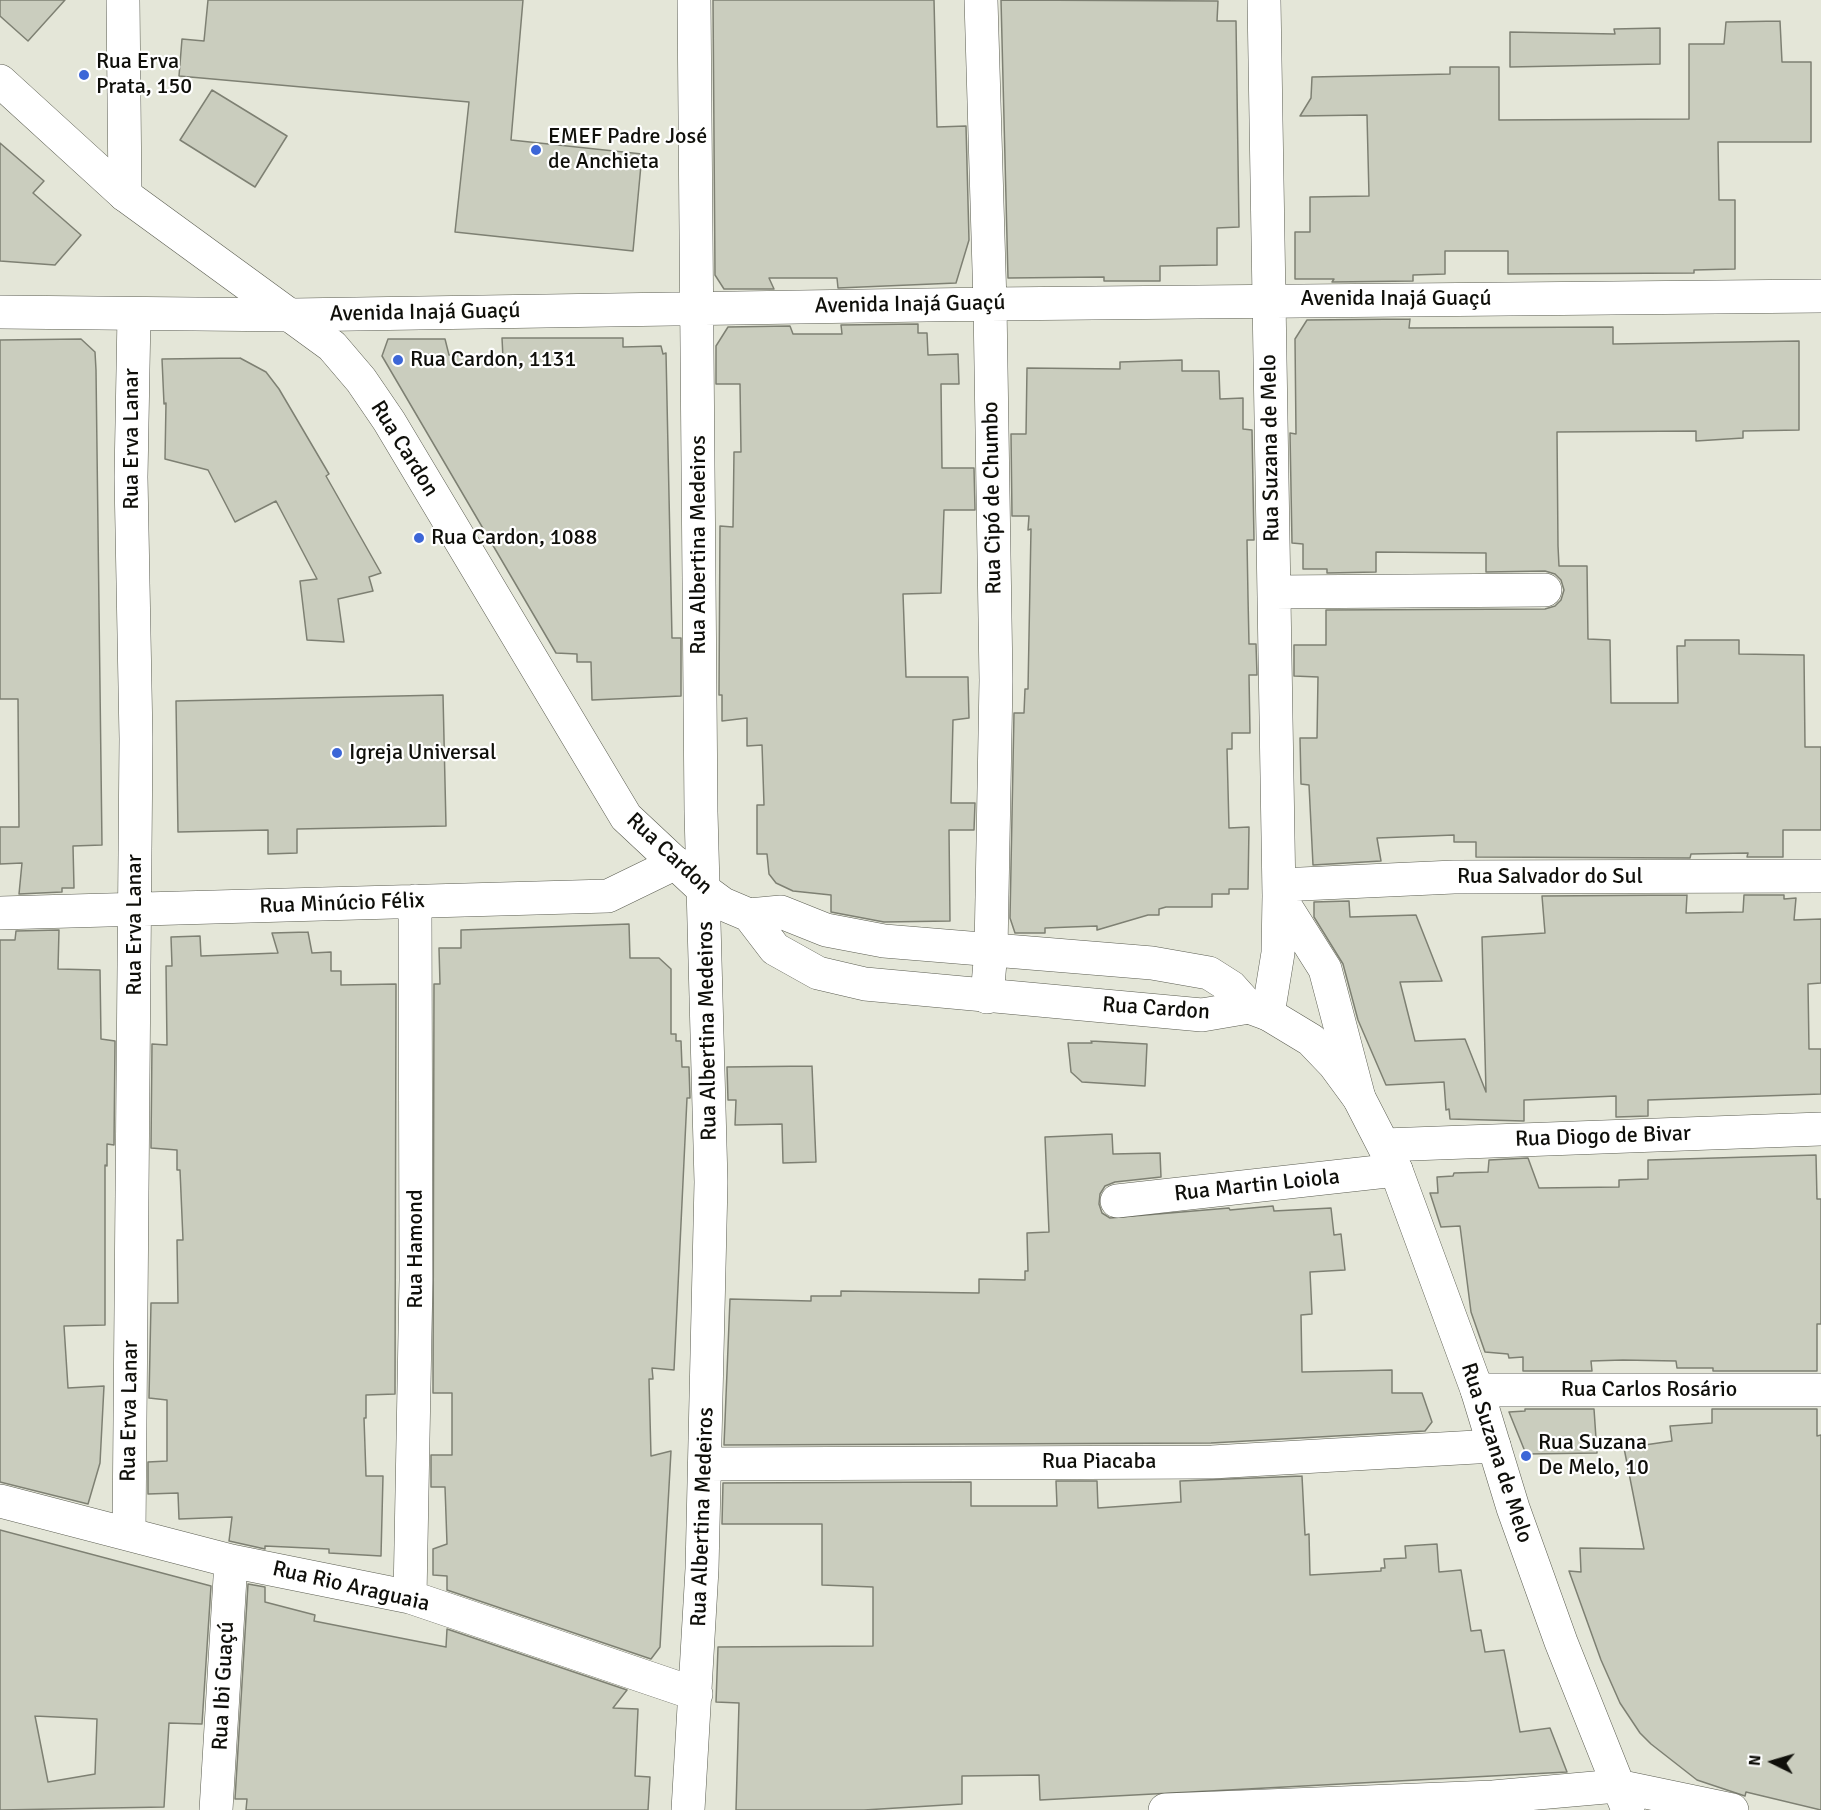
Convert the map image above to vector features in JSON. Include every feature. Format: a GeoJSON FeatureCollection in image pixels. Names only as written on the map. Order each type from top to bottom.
{"type":"FeatureCollection","features":[{"type":"Feature","properties":{"kind":"street"},"geometry":{"type":"LineString","coordinates":[[123,0],[125,195]]}},
{"type":"Feature","properties":{"kind":"street","name":"Rua Albertina Medeiros"},"geometry":{"type":"LineString","coordinates":[[688,1810],[696,1694],[705,1464],[711,1182],[701,812],[694,0]]}},
{"type":"Feature","properties":{"kind":"street","name":"Rua Cipó de Chumbo"},"geometry":{"type":"LineString","coordinates":[[981,0],[990,304],[996,680],[992,950],[987,997]]}},
{"type":"Feature","properties":{"kind":"street","name":"Rua Suzana de Melo"},"geometry":{"type":"LineString","coordinates":[[1264,0],[1279,891],[1278,953],[1258,1011],[1311,1040],[1334,1064],[1359,1098],[1390,1157],[1477,1390],[1561,1642],[1623,1798]]}},
{"type":"Feature","properties":{"kind":"street","name":"Rua Cardon"},"geometry":{"type":"LineString","coordinates":[[0,81],[125,195],[332,346],[362,380],[389,421],[626,817],[704,890],[723,904],[749,915],[782,912],[826,930],[884,941],[1152,963],[1209,974],[1231,987],[1258,1011]]}},
{"type":"Feature","properties":{"kind":"street","name":"Avenida Inajá Guaçú"},"geometry":{"type":"LineString","coordinates":[[0,312],[292,315],[1269,300],[1821,296]]}},
{"type":"Feature","properties":{"kind":"street","name":"Rua Erva Lanar"},"geometry":{"type":"LineString","coordinates":[[129,1534],[136,739],[131,477],[134,315]]}},
{"type":"Feature","properties":{"kind":"street"},"geometry":{"type":"LineString","coordinates":[[1274,592],[1545,590]]}},
{"type":"Feature","properties":{"kind":"street","name":"Rua Minúcio Félix"},"geometry":{"type":"LineString","coordinates":[[0,914],[608,896],[676,863]]}},
{"type":"Feature","properties":{"kind":"street","name":"Rua Salvador do Sul"},"geometry":{"type":"LineString","coordinates":[[1279,891],[1455,877],[1821,876]]}},
{"type":"Feature","properties":{"kind":"street","name":"Rua Suzana de Melo"},"geometry":{"type":"LineString","coordinates":[[1279,891],[1325,969],[1359,1098]]}},
{"type":"Feature","properties":{"kind":"street","name":"Rua Hamond"},"geometry":{"type":"LineString","coordinates":[[410,1597],[416,1268],[415,901]]}},
{"type":"Feature","properties":{"kind":"street","name":"Rua Cardon"},"geometry":{"type":"LineString","coordinates":[[749,915],[775,950],[818,973],[865,984],[1202,1015],[1258,1011]]}},
{"type":"Feature","properties":{"kind":"street","name":"Rua Diogo de Bivar"},"geometry":{"type":"LineString","coordinates":[[1390,1157],[1821,1130]]}},
{"type":"Feature","properties":{"kind":"street","name":"Rua Martin Loiola"},"geometry":{"type":"LineString","coordinates":[[1118,1201],[1390,1157]]}},
{"type":"Feature","properties":{"kind":"street","name":"Rua Carlos Rosário"},"geometry":{"type":"LineString","coordinates":[[1477,1390],[1821,1390]]}},
{"type":"Feature","properties":{"kind":"street","name":"Rua Piacaba"},"geometry":{"type":"LineString","coordinates":[[705,1464],[1212,1461],[1494,1446]]}},
{"type":"Feature","properties":{"kind":"street","name":"Rua Rio Araguaia"},"geometry":{"type":"LineString","coordinates":[[0,1501],[231,1561],[410,1597],[696,1694]]}},
{"type":"Feature","properties":{"kind":"street","name":"Rua Ibi Guaçú"},"geometry":{"type":"LineString","coordinates":[[216,1810],[231,1561]]}},
{"type":"Feature","properties":{"kind":"street"},"geometry":{"type":"LineString","coordinates":[[1165,1810],[1493,1797],[1623,1798],[1732,1810]]}},
{"type":"Feature","properties":{"kind":"building"},"geometry":{"type":"Polygon","coordinates":[[[0,0],[65,0],[28,41],[0,16],[0,0]]]}},
{"type":"Feature","properties":{"kind":"building"},"geometry":{"type":"Polygon","coordinates":[[[208,0],[523,0],[511,140],[642,154],[633,251],[455,232],[469,102],[179,76],[182,39],[204,41],[208,0]]]}},
{"type":"Feature","properties":{"kind":"building"},"geometry":{"type":"Polygon","coordinates":[[[713,0],[934,0],[937,127],[966,126],[969,240],[956,283],[838,288],[837,278],[769,278],[774,289],[724,289],[715,275],[713,0]]]}},
{"type":"Feature","properties":{"kind":"building"},"geometry":{"type":"Polygon","coordinates":[[[1001,0],[1218,1],[1217,21],[1236,21],[1239,227],[1217,228],[1217,265],[1160,266],[1160,281],[1104,281],[1104,277],[1008,278],[1001,0]]]}},
{"type":"Feature","properties":{"kind":"building"},"geometry":{"type":"Polygon","coordinates":[[[1780,21],[1782,62],[1811,62],[1811,142],[1718,142],[1719,200],[1735,200],[1735,269],[1694,270],[1694,273],[1508,274],[1508,251],[1445,251],[1445,274],[1413,275],[1413,281],[1332,282],[1334,279],[1295,279],[1295,232],[1310,232],[1310,197],[1369,196],[1367,115],[1300,116],[1311,98],[1312,77],[1450,74],[1450,67],[1499,67],[1499,120],[1689,119],[1689,44],[1724,44],[1726,22],[1780,21]]]}},
{"type":"Feature","properties":{"kind":"building"},"geometry":{"type":"Polygon","coordinates":[[[1660,28],[1660,64],[1510,67],[1510,32],[1615,34],[1614,29],[1660,28]]]}},
{"type":"Feature","properties":{"kind":"building"},"geometry":{"type":"Polygon","coordinates":[[[212,90],[287,136],[255,187],[180,140],[212,90]]]}},
{"type":"Feature","properties":{"kind":"building"},"geometry":{"type":"Polygon","coordinates":[[[0,143],[44,181],[33,193],[81,235],[55,265],[0,261],[0,143]]]}},
{"type":"Feature","properties":{"kind":"building"},"geometry":{"type":"Polygon","coordinates":[[[1410,319],[1409,328],[1613,327],[1613,344],[1799,341],[1799,430],[1743,431],[1743,438],[1696,441],[1696,431],[1557,432],[1558,546],[1559,566],[1587,566],[1588,639],[1610,640],[1611,703],[1678,703],[1677,646],[1685,646],[1685,640],[1739,640],[1739,654],[1804,655],[1805,747],[1821,747],[1821,830],[1783,830],[1783,857],[1747,857],[1748,853],[1691,854],[1690,858],[1476,857],[1476,842],[1454,842],[1454,835],[1377,838],[1381,861],[1313,865],[1309,785],[1301,784],[1300,738],[1317,738],[1318,677],[1294,676],[1294,645],[1326,645],[1326,610],[1545,609],[1555,606],[1561,600],[1564,590],[1561,580],[1555,574],[1545,571],[1486,572],[1486,553],[1376,552],[1376,572],[1327,573],[1327,569],[1303,569],[1303,544],[1292,543],[1290,433],[1296,434],[1295,339],[1307,320],[1410,319]]]}},
{"type":"Feature","properties":{"kind":"building"},"geometry":{"type":"Polygon","coordinates":[[[918,324],[918,333],[927,333],[928,355],[958,354],[959,384],[941,384],[942,468],[974,468],[975,510],[944,510],[941,593],[903,594],[906,677],[968,677],[969,718],[953,720],[951,803],[975,803],[974,830],[949,830],[950,921],[884,922],[831,912],[831,895],[793,891],[776,883],[769,874],[767,854],[757,854],[757,805],[764,805],[762,745],[747,746],[747,718],[722,721],[722,695],[719,695],[720,526],[733,527],[734,452],[741,452],[740,384],[716,384],[716,346],[728,327],[790,326],[793,334],[842,334],[841,325],[918,324]]]}},
{"type":"Feature","properties":{"kind":"building"},"geometry":{"type":"Polygon","coordinates":[[[502,338],[623,338],[623,347],[661,346],[663,354],[666,353],[672,638],[681,638],[681,696],[592,700],[591,662],[577,662],[577,654],[556,653],[382,356],[388,339],[445,339],[449,355],[503,358],[502,338]]]}},
{"type":"Feature","properties":{"kind":"building"},"geometry":{"type":"Polygon","coordinates":[[[81,339],[95,352],[96,370],[102,845],[73,846],[74,888],[62,888],[62,892],[19,894],[22,863],[0,864],[0,827],[19,827],[18,699],[0,699],[0,340],[81,339]]]}},
{"type":"Feature","properties":{"kind":"building"},"geometry":{"type":"Polygon","coordinates":[[[240,358],[266,372],[279,389],[329,474],[326,476],[381,573],[369,577],[373,591],[338,599],[344,642],[307,640],[300,581],[317,579],[276,501],[235,522],[208,470],[165,459],[166,403],[164,404],[162,359],[240,358]]]}},
{"type":"Feature","properties":{"kind":"building"},"geometry":{"type":"Polygon","coordinates":[[[1182,360],[1182,371],[1219,371],[1220,399],[1243,398],[1243,429],[1252,430],[1254,540],[1247,540],[1248,597],[1249,644],[1256,644],[1257,675],[1249,675],[1250,733],[1232,733],[1232,749],[1227,749],[1229,828],[1249,827],[1248,889],[1229,889],[1229,894],[1212,894],[1212,907],[1166,907],[1159,909],[1159,915],[1148,915],[1097,930],[1097,926],[1045,928],[1045,933],[1015,933],[1010,918],[1014,713],[1024,713],[1025,689],[1028,689],[1031,529],[1028,530],[1029,516],[1012,516],[1011,434],[1026,434],[1027,368],[1120,369],[1120,362],[1182,360]]]}},
{"type":"Feature","properties":{"kind":"building"},"geometry":{"type":"Polygon","coordinates":[[[443,695],[446,826],[297,829],[297,853],[268,854],[268,830],[178,832],[176,701],[443,695]]]}},
{"type":"Feature","properties":{"kind":"building"},"geometry":{"type":"Polygon","coordinates":[[[1687,895],[1686,913],[1743,912],[1744,895],[1784,895],[1784,899],[1796,898],[1794,920],[1821,919],[1821,983],[1808,984],[1809,1049],[1821,1049],[1821,1094],[1648,1100],[1648,1116],[1616,1117],[1616,1096],[1524,1100],[1524,1121],[1450,1119],[1449,1109],[1446,1110],[1444,1082],[1386,1085],[1358,1020],[1343,964],[1314,917],[1314,902],[1349,901],[1350,917],[1416,915],[1442,981],[1400,982],[1415,1041],[1465,1039],[1486,1092],[1482,937],[1545,933],[1542,896],[1687,895]]]}},
{"type":"Feature","properties":{"kind":"building"},"geometry":{"type":"Polygon","coordinates":[[[629,924],[630,958],[659,958],[671,969],[671,1034],[676,1034],[676,1041],[681,1041],[682,1067],[689,1067],[690,1098],[687,1098],[674,1370],[652,1368],[653,1379],[649,1379],[651,1456],[671,1451],[660,1647],[651,1659],[447,1590],[447,1576],[433,1575],[433,1549],[447,1544],[445,1487],[431,1487],[431,1455],[452,1455],[452,1393],[433,1393],[434,984],[440,984],[439,948],[461,948],[461,930],[629,924]]]}},
{"type":"Feature","properties":{"kind":"building"},"geometry":{"type":"Polygon","coordinates":[[[59,930],[58,969],[100,970],[101,1039],[115,1041],[114,1145],[107,1144],[107,1166],[105,1165],[105,1325],[64,1326],[68,1388],[104,1386],[100,1463],[88,1504],[0,1482],[0,940],[15,940],[16,931],[59,930]]]}},
{"type":"Feature","properties":{"kind":"building"},"geometry":{"type":"Polygon","coordinates":[[[308,932],[312,953],[331,952],[331,971],[341,971],[341,985],[396,984],[395,1394],[366,1395],[366,1418],[364,1418],[366,1476],[383,1476],[381,1556],[329,1553],[329,1549],[265,1546],[265,1549],[229,1541],[232,1517],[179,1519],[178,1493],[148,1494],[148,1462],[167,1461],[167,1400],[149,1398],[151,1303],[178,1303],[177,1240],[183,1240],[177,1150],[151,1148],[152,1044],[167,1045],[166,966],[172,966],[171,937],[200,936],[201,956],[278,953],[272,933],[308,932]]]}},
{"type":"Feature","properties":{"kind":"building"},"geometry":{"type":"Polygon","coordinates":[[[1091,1041],[1147,1044],[1145,1086],[1082,1082],[1071,1072],[1068,1043],[1092,1043],[1091,1041]]]}},
{"type":"Feature","properties":{"kind":"building"},"geometry":{"type":"Polygon","coordinates":[[[812,1066],[816,1162],[783,1163],[782,1124],[735,1125],[736,1100],[728,1100],[727,1067],[812,1066]]]}},
{"type":"Feature","properties":{"kind":"building"},"geometry":{"type":"Polygon","coordinates":[[[1112,1134],[1113,1154],[1160,1153],[1161,1177],[1115,1182],[1105,1186],[1100,1194],[1099,1204],[1102,1213],[1110,1218],[1273,1206],[1274,1211],[1331,1208],[1334,1235],[1341,1234],[1345,1270],[1310,1272],[1312,1314],[1301,1315],[1302,1372],[1392,1370],[1392,1393],[1422,1393],[1432,1422],[1425,1431],[1211,1443],[724,1445],[730,1299],[811,1301],[811,1296],[841,1296],[841,1291],[979,1293],[979,1279],[1025,1280],[1025,1271],[1028,1271],[1027,1233],[1049,1232],[1045,1137],[1112,1134]]]}},
{"type":"Feature","properties":{"kind":"building"},"geometry":{"type":"Polygon","coordinates":[[[1816,1155],[1817,1199],[1821,1199],[1821,1324],[1817,1324],[1817,1371],[1713,1371],[1713,1368],[1677,1368],[1676,1361],[1623,1360],[1591,1361],[1592,1371],[1523,1371],[1523,1357],[1509,1358],[1508,1354],[1485,1352],[1471,1312],[1460,1226],[1441,1227],[1430,1193],[1438,1193],[1437,1177],[1453,1176],[1454,1173],[1488,1172],[1489,1160],[1528,1158],[1539,1188],[1619,1187],[1619,1180],[1648,1179],[1648,1160],[1816,1155]]]}},
{"type":"Feature","properties":{"kind":"building"},"geometry":{"type":"Polygon","coordinates":[[[1525,1409],[1594,1409],[1597,1453],[1526,1454],[1509,1412],[1525,1411],[1525,1409]]]}},
{"type":"Feature","properties":{"kind":"building"},"geometry":{"type":"Polygon","coordinates":[[[1712,1409],[1817,1409],[1817,1436],[1821,1435],[1821,1810],[1746,1792],[1745,1796],[1697,1780],[1651,1744],[1640,1733],[1620,1703],[1601,1660],[1569,1571],[1581,1572],[1580,1548],[1644,1549],[1624,1448],[1672,1441],[1670,1426],[1712,1423],[1712,1409]]]}},
{"type":"Feature","properties":{"kind":"building"},"geometry":{"type":"Polygon","coordinates":[[[1302,1476],[1305,1535],[1309,1534],[1310,1575],[1381,1571],[1381,1568],[1385,1568],[1384,1559],[1406,1558],[1405,1546],[1437,1544],[1439,1572],[1461,1570],[1471,1631],[1481,1630],[1485,1652],[1504,1650],[1520,1732],[1550,1728],[1567,1772],[1040,1800],[1039,1775],[962,1776],[962,1804],[864,1810],[736,1810],[739,1703],[716,1702],[718,1647],[873,1646],[873,1587],[822,1585],[822,1524],[722,1524],[723,1483],[971,1482],[971,1506],[1057,1506],[1056,1481],[1097,1481],[1098,1508],[1181,1502],[1180,1481],[1302,1476]]]}},
{"type":"Feature","properties":{"kind":"building"},"geometry":{"type":"Polygon","coordinates":[[[0,1530],[211,1586],[202,1724],[169,1723],[164,1807],[0,1810],[0,1530]],[[35,1716],[48,1782],[95,1774],[97,1719],[35,1716]]]}},
{"type":"Feature","properties":{"kind":"building"},"geometry":{"type":"Polygon","coordinates":[[[248,1584],[265,1587],[265,1602],[315,1615],[314,1621],[446,1647],[447,1629],[627,1690],[613,1708],[638,1709],[635,1776],[650,1777],[648,1810],[246,1810],[247,1799],[235,1799],[248,1584]]]}},
{"type":"Feature","properties":{"kind":"place","name":"Rua Erva Prata, 150"},"geometry":{"type":"Point","coordinates":[84,75]}},
{"type":"Feature","properties":{"kind":"place","name":"EMEF Padre José de Anchieta"},"geometry":{"type":"Point","coordinates":[536,150]}},
{"type":"Feature","properties":{"kind":"place","name":"Rua Cardon, 1131"},"geometry":{"type":"Point","coordinates":[398,360]}},
{"type":"Feature","properties":{"kind":"place","name":"Rua Cardon, 1088"},"geometry":{"type":"Point","coordinates":[419,538]}},
{"type":"Feature","properties":{"kind":"place","name":"Igreja Universal"},"geometry":{"type":"Point","coordinates":[337,753]}},
{"type":"Feature","properties":{"kind":"place","name":"Rua Suzana De Melo, 10"},"geometry":{"type":"Point","coordinates":[1526,1456]}}]}
